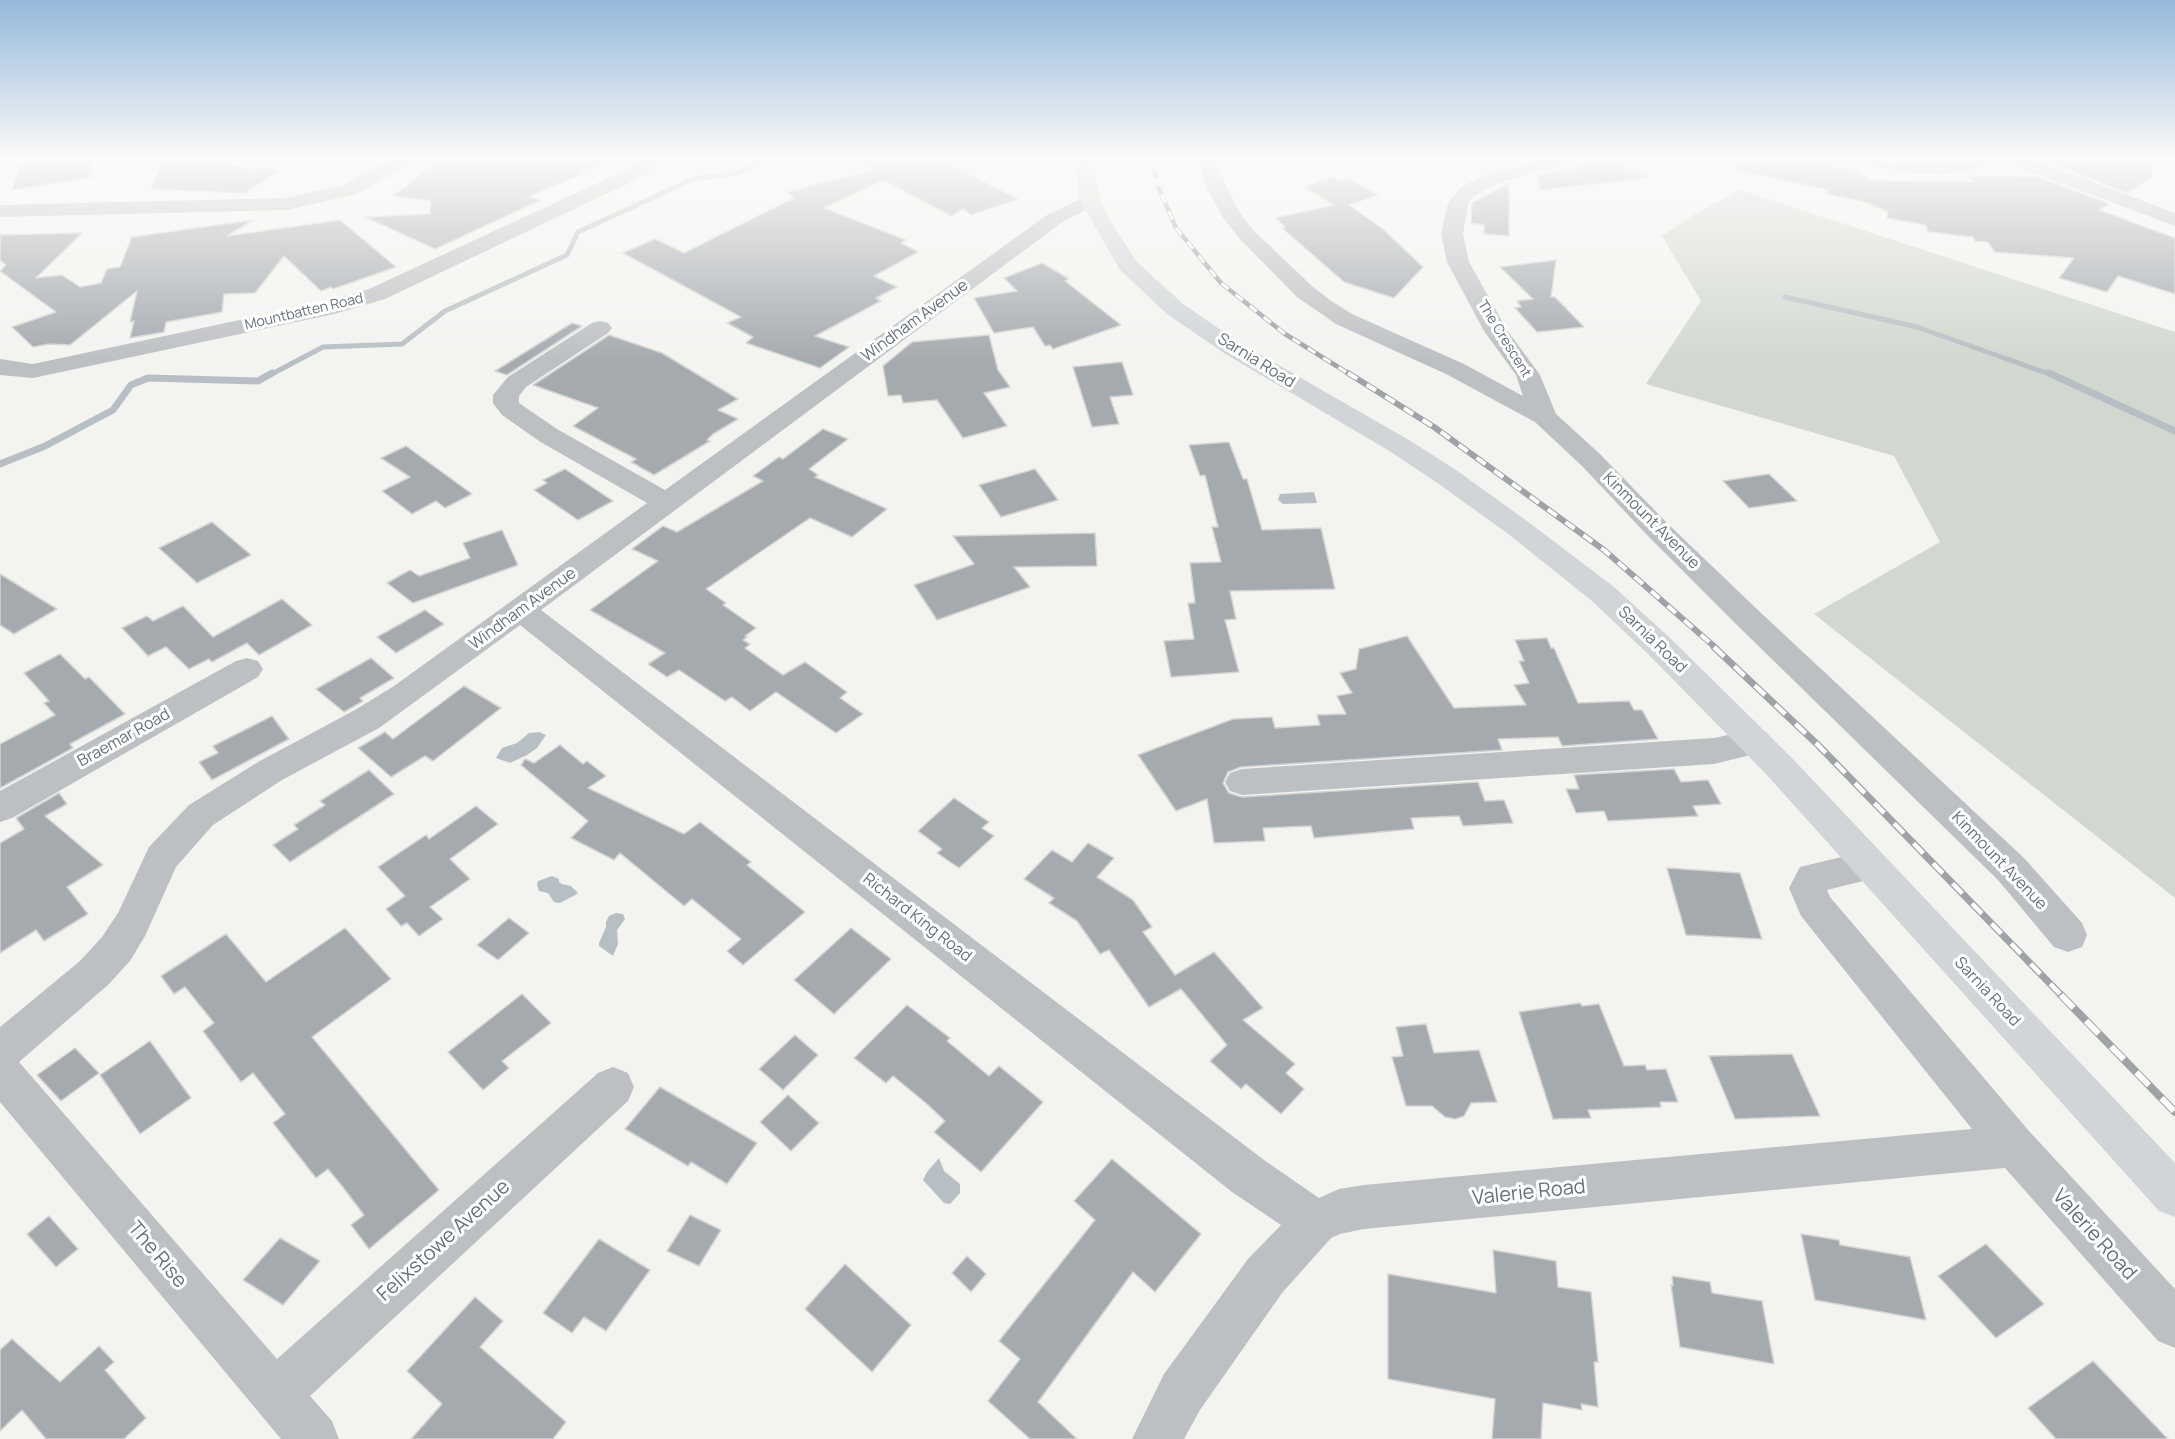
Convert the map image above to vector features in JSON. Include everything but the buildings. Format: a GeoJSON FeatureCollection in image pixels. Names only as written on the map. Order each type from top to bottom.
{"type":"FeatureCollection","features":[{"type":"Feature","properties":{"kind":"main road","name":"Sarnia Road"},"geometry":{"type":"LineString","coordinates":[[1104,227],[1128,265],[1175,309],[1232,348],[1400,446],[1517,527],[1603,594],[1659,646],[1755,742],[2175,1196]]}},
{"type":"Feature","properties":{"kind":"street","name":"Mountbatten Road"},"geometry":{"type":"LineString","coordinates":[[0,366],[5,369],[33,371],[334,307],[377,294],[413,279],[521,227]]}},
{"type":"Feature","properties":{"kind":"street","name":"Windham Avenue"},"geometry":{"type":"LineString","coordinates":[[0,1053],[94,973],[116,949],[132,924],[162,858],[201,815],[261,777],[367,718],[405,694],[1043,227]]}},
{"type":"Feature","properties":{"kind":"street","name":"Kinmount Avenue"},"geometry":{"type":"LineString","coordinates":[[1241,227],[1305,292],[1344,319],[1472,378],[1544,417],[1591,460],[1716,586],[2011,869],[2068,934]]}},
{"type":"Feature","properties":{"kind":"street","name":"The Crescent"},"geometry":{"type":"LineString","coordinates":[[1453,227],[1452,234],[1458,261],[1496,330],[1528,375],[1544,417]]}},
{"type":"Feature","properties":{"kind":"street"},"geometry":{"type":"LineString","coordinates":[[600,328],[517,382],[506,395],[506,403],[511,410],[548,435],[668,503]]}},
{"type":"Feature","properties":{"kind":"street","name":"Richard King Road"},"geometry":{"type":"LineString","coordinates":[[521,610],[1248,1176],[1315,1222]]}},
{"type":"Feature","properties":{"kind":"street","name":"Braemar Road"},"geometry":{"type":"LineString","coordinates":[[0,808],[247,669]]}},
{"type":"Feature","properties":{"kind":"street"},"geometry":{"type":"LineString","coordinates":[[1242,782],[1714,751],[1755,742]]}},
{"type":"Feature","properties":{"kind":"street","name":"Valerie Road"},"geometry":{"type":"LineString","coordinates":[[1870,865],[1813,878],[1808,888],[1814,904],[2014,1146],[2175,1324]]}},
{"type":"Feature","properties":{"kind":"street","name":"The Rise"},"geometry":{"type":"LineString","coordinates":[[0,1071],[314,1439]]}},
{"type":"Feature","properties":{"kind":"street","name":"Felixstowe Avenue"},"geometry":{"type":"LineString","coordinates":[[275,1394],[613,1087]]}},
{"type":"Feature","properties":{"kind":"street","name":"Valerie Road"},"geometry":{"type":"LineString","coordinates":[[1157,1439],[1182,1392],[1265,1276],[1315,1222],[1340,1212],[1364,1207],[2014,1146]]}},
{"type":"Feature","properties":{"kind":"shaded area"},"geometry":{"type":"Polygon","coordinates":[[[1675,227],[1854,227],[2175,332],[2175,898],[1814,614],[1940,542],[1894,456],[1646,384],[1701,301],[1662,236],[1675,227]]]}},
{"type":"Feature","properties":{"kind":"shaded area"},"geometry":{"type":"Polygon","coordinates":[[[1314,492],[1317,503],[1283,504],[1278,500],[1280,494],[1314,492]]]}},
{"type":"Feature","properties":{"kind":"shaded area"},"geometry":{"type":"Polygon","coordinates":[[[539,732],[546,735],[537,748],[527,755],[510,763],[496,758],[502,748],[517,743],[529,733],[539,732]]]}},
{"type":"Feature","properties":{"kind":"shaded area"},"geometry":{"type":"Polygon","coordinates":[[[552,876],[559,879],[562,884],[571,886],[578,893],[560,903],[554,902],[548,893],[539,891],[537,885],[538,881],[552,876]]]}},
{"type":"Feature","properties":{"kind":"shaded area"},"geometry":{"type":"Polygon","coordinates":[[[616,913],[623,914],[625,919],[617,930],[618,944],[613,956],[599,946],[599,943],[609,916],[616,913]]]}},
{"type":"Feature","properties":{"kind":"shaded area"},"geometry":{"type":"Polygon","coordinates":[[[939,1158],[944,1171],[960,1184],[960,1193],[950,1204],[944,1203],[923,1180],[939,1158]]]}},
{"type":"Feature","properties":{"kind":"waterway"},"geometry":{"type":"LineString","coordinates":[[270,375],[323,347],[402,344],[445,311],[567,255],[578,232],[589,227]]}},
{"type":"Feature","properties":{"kind":"waterway"},"geometry":{"type":"LineString","coordinates":[[1785,297],[1917,327],[2052,375]]}},
{"type":"Feature","properties":{"kind":"waterway"},"geometry":{"type":"LineString","coordinates":[[0,464],[45,446],[113,410],[131,385],[148,378],[258,381],[272,373]]}},
{"type":"Feature","properties":{"kind":"waterway"},"geometry":{"type":"LineString","coordinates":[[2049,373],[2175,431]]}},
{"type":"Feature","properties":{"kind":"railway"},"geometry":{"type":"LineString","coordinates":[[1176,227],[1221,283],[1285,334],[1351,375]]}},
{"type":"Feature","properties":{"kind":"railway"},"geometry":{"type":"LineString","coordinates":[[1348,373],[1434,427],[1604,550],[1716,648]]}},
{"type":"Feature","properties":{"kind":"railway"},"geometry":{"type":"LineString","coordinates":[[1714,647],[1818,745],[2062,996]]}},
{"type":"Feature","properties":{"kind":"railway"},"geometry":{"type":"LineString","coordinates":[[2061,995],[2175,1112]]}}]}
